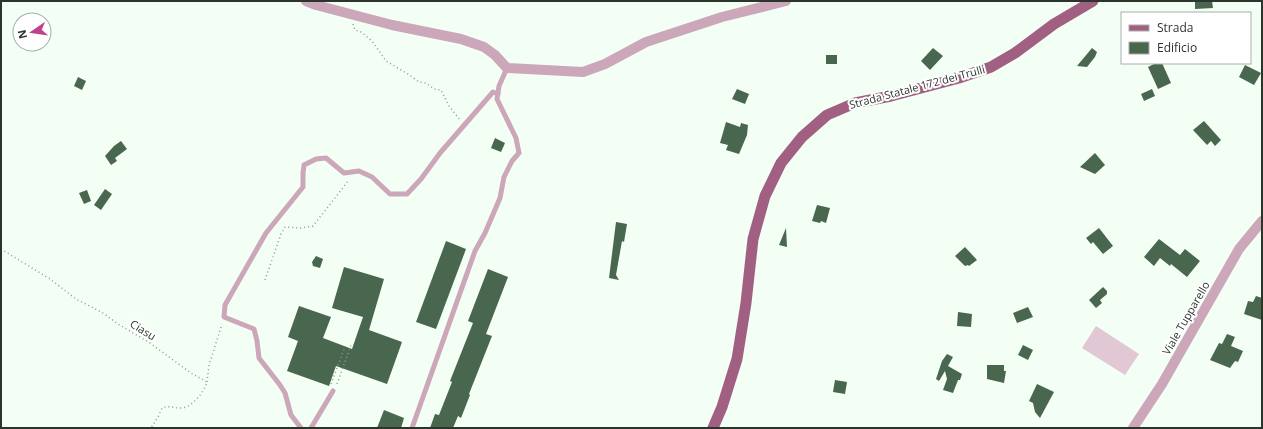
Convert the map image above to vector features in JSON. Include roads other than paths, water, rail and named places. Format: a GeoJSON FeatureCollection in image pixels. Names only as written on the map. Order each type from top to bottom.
{"type":"FeatureCollection","features":[{"type":"Feature","properties":{"kind":"main road","name":"Strada Statale 172 dei Trulli"},"geometry":{"type":"LineString","coordinates":[[706,428],[728,383],[737,359],[746,303],[753,239],[765,196],[780,163],[802,137],[827,115],[855,103],[891,96],[951,80],[990,67],[1015,53],[1054,24],[1093,1]]}},
{"type":"Feature","properties":{"kind":"main road","name":"Strada Statale 172 dei Trulli"},"geometry":{"type":"LineString","coordinates":[[713,428],[722,407],[728,383]]}},
{"type":"Feature","properties":{"kind":"street"},"geometry":{"type":"LineString","coordinates":[[306,1],[392,25],[461,39],[484,47],[495,55],[507,68],[583,72],[605,64],[646,42],[722,17],[786,1]]}},
{"type":"Feature","properties":{"kind":"street","name":"Viale Tupparello"},"geometry":{"type":"LineString","coordinates":[[1133,428],[1162,384],[1239,249],[1262,221]]}},
{"type":"Feature","properties":{"kind":"lane"},"geometry":{"type":"LineString","coordinates":[[412,428],[474,251],[485,233],[500,198],[504,177],[512,161],[519,153],[516,138],[497,99],[507,68]]}},
{"type":"Feature","properties":{"kind":"lane"},"geometry":{"type":"LineString","coordinates":[[301,428],[290,415],[280,384],[259,358],[254,329],[224,317],[225,305],[266,234],[303,187],[304,165],[316,159],[326,158],[344,173],[360,171],[372,177],[390,194],[407,194],[492,92],[498,94]]}},
{"type":"Feature","properties":{"kind":"lane"},"geometry":{"type":"LineString","coordinates":[[311,428],[333,392]]}}]}
